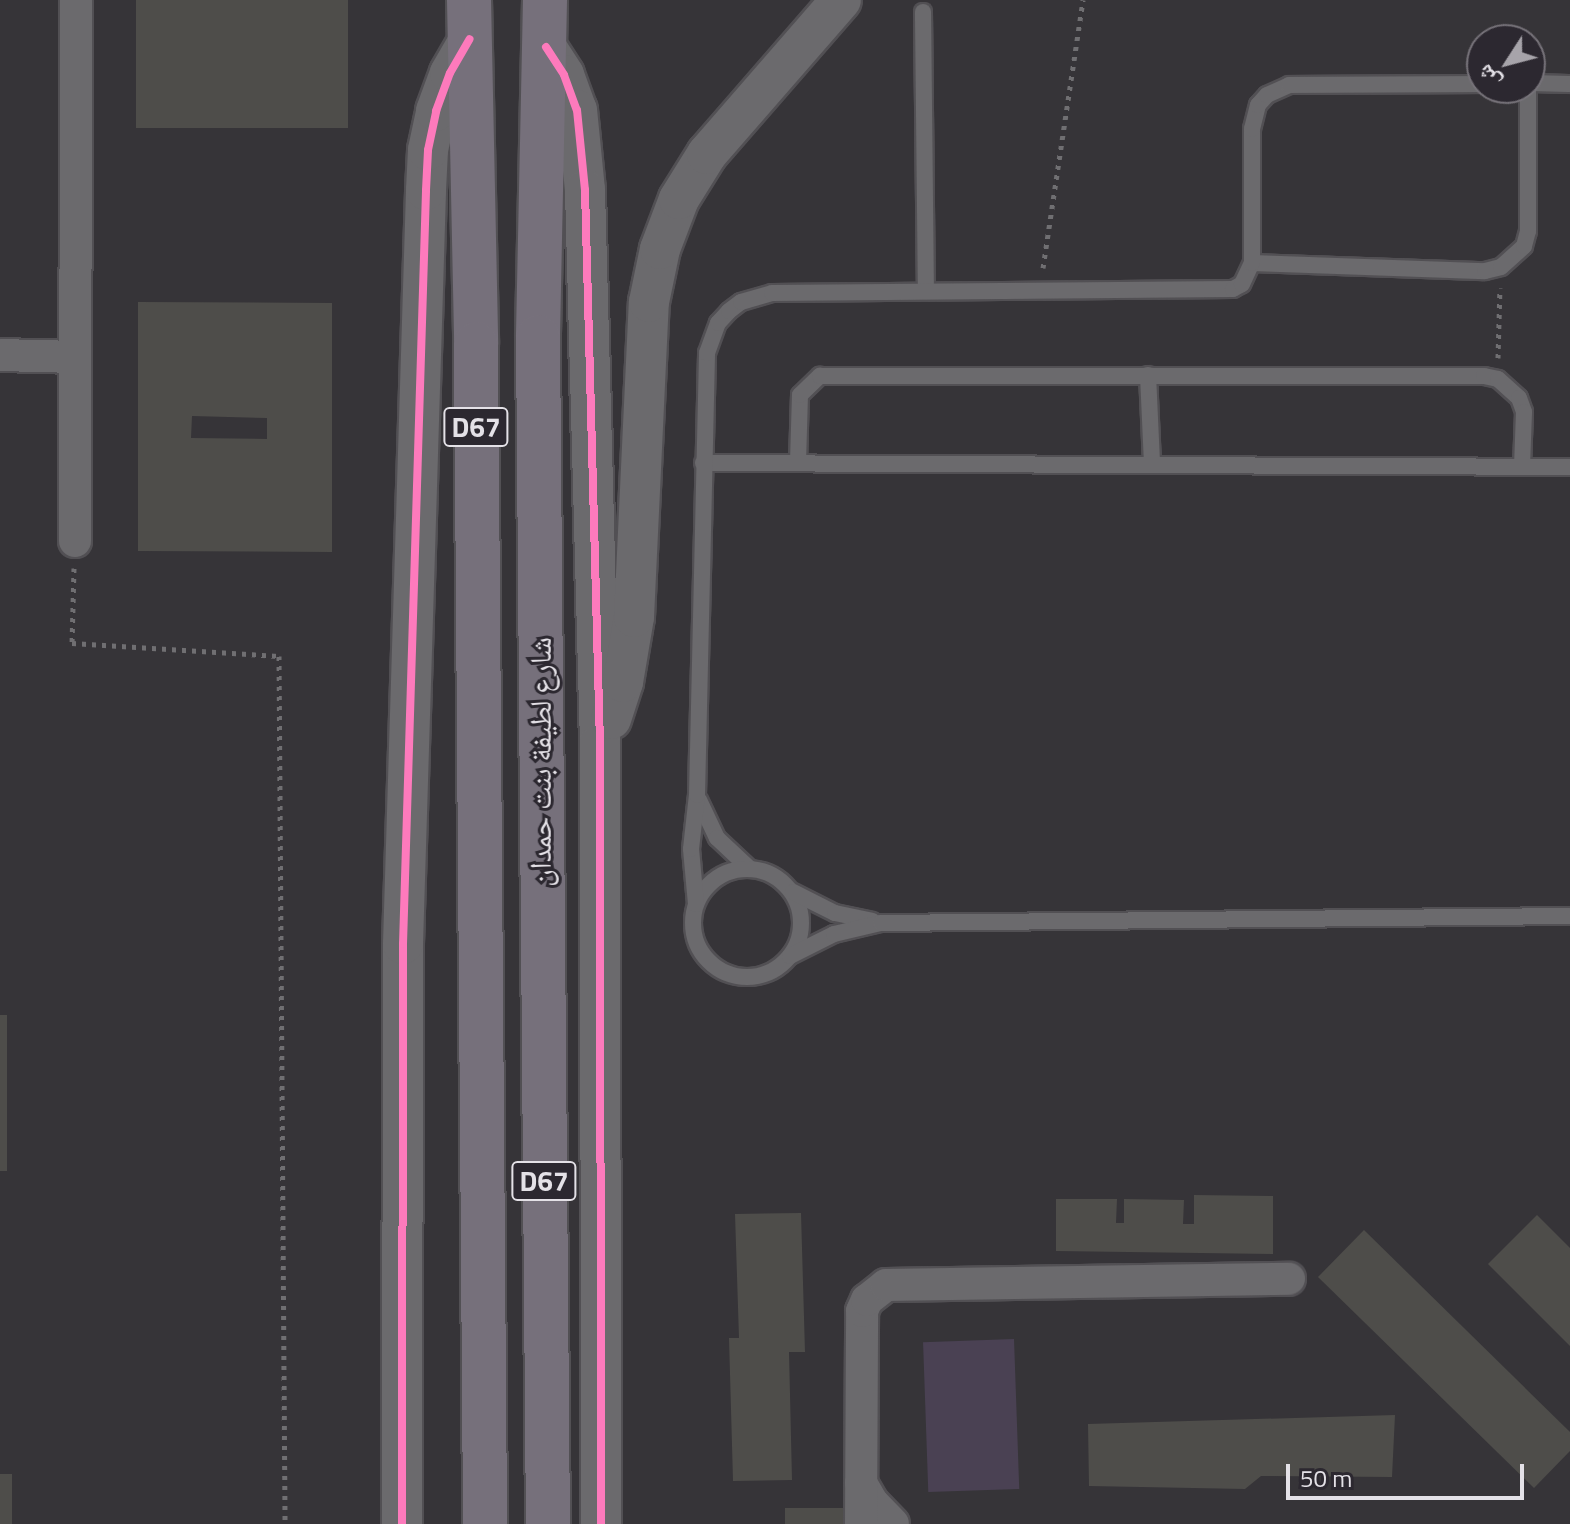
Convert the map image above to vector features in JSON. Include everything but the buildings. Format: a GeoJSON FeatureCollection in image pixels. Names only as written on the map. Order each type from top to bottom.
{"type":"FeatureCollection","features":[{"type":"Feature","properties":{"kind":"main road","name":"شارع لطيفة بنت حمدان"},"geometry":{"type":"LineString","coordinates":[[545,0],[538,337],[548,1524]]}},
{"type":"Feature","properties":{"kind":"main road","name":"شارع لطيفة بنت حمدان"},"geometry":{"type":"LineString","coordinates":[[470,19],[476,344],[477,853],[485,1524]]}},
{"type":"Feature","properties":{"kind":"street"},"geometry":{"type":"LineString","coordinates":[[75,541],[76,0]]}},
{"type":"Feature","properties":{"kind":"street"},"geometry":{"type":"LineString","coordinates":[[600,744],[623,682],[634,617],[649,302],[660,249],[679,199],[707,154],[841,0]]}},
{"type":"Feature","properties":{"kind":"street"},"geometry":{"type":"LineString","coordinates":[[402,1524],[403,944],[426,190],[428,150],[436,111],[470,19]]}},
{"type":"Feature","properties":{"kind":"street"},"geometry":{"type":"LineString","coordinates":[[546,47],[564,75],[577,110],[585,190],[600,744],[601,1524]]}},
{"type":"Feature","properties":{"kind":"street"},"geometry":{"type":"LineString","coordinates":[[0,355],[74,357]]}},
{"type":"Feature","properties":{"kind":"street"},"geometry":{"type":"LineString","coordinates":[[861,1524],[862,1311],[867,1300],[886,1285],[898,1282],[1289,1279]]}},
{"type":"Feature","properties":{"kind":"street"},"geometry":{"type":"LineString","coordinates":[[861,1483],[872,1502],[893,1524]]}},
{"type":"Feature","properties":{"kind":"lane"},"geometry":{"type":"LineString","coordinates":[[923,12],[926,291]]}},
{"type":"Feature","properties":{"kind":"lane"},"geometry":{"type":"LineString","coordinates":[[1466,84],[1289,85],[1267,95],[1258,105],[1252,129],[1252,263],[1242,284],[1222,291],[772,293],[756,296],[729,311],[718,323],[707,353],[697,795],[691,849],[696,904],[695,938],[714,966],[729,974],[754,976],[778,968],[790,956],[834,934],[881,923],[1570,916]]}},
{"type":"Feature","properties":{"kind":"lane"},"geometry":{"type":"LineString","coordinates":[[1546,85],[1570,84]]}},
{"type":"Feature","properties":{"kind":"lane"},"geometry":{"type":"LineString","coordinates":[[1252,263],[1485,271],[1501,267],[1524,246],[1528,231],[1529,104]]}},
{"type":"Feature","properties":{"kind":"lane"},"geometry":{"type":"LineString","coordinates":[[1148,375],[1152,463]]}},
{"type":"Feature","properties":{"kind":"lane"},"geometry":{"type":"LineString","coordinates":[[798,462],[798,404],[805,387],[820,376],[1484,376],[1498,379],[1510,387],[1524,412],[1522,467]]}},
{"type":"Feature","properties":{"kind":"lane"},"geometry":{"type":"LineString","coordinates":[[703,463],[1570,467]]}},
{"type":"Feature","properties":{"kind":"lane"},"geometry":{"type":"LineString","coordinates":[[697,795],[717,838],[749,868]]}},
{"type":"Feature","properties":{"kind":"lane"},"geometry":{"type":"LineString","coordinates":[[696,904],[716,877],[749,868],[766,871],[792,892],[835,913],[881,923]]}},
{"type":"Feature","properties":{"kind":"lane"},"geometry":{"type":"LineString","coordinates":[[790,956],[802,924],[792,892]]}},
{"type":"Feature","properties":{"kind":"path"},"geometry":{"type":"LineString","coordinates":[[1040,291],[1083,0]]}},
{"type":"Feature","properties":{"kind":"path"},"geometry":{"type":"LineString","coordinates":[[1498,379],[1501,267]]}},
{"type":"Feature","properties":{"kind":"path"},"geometry":{"type":"LineString","coordinates":[[75,541],[72,643],[279,656],[285,1524]]}},
{"type":"Feature","properties":{"kind":"shaded area"},"geometry":{"type":"Polygon","coordinates":[[[1014,1339],[1019,1489],[928,1492],[923,1342],[1014,1339]]]}},
{"type":"Feature","properties":{"kind":"cycle path"},"geometry":{"type":"LineString","coordinates":[[402,1524],[403,944],[426,190],[428,150],[436,111],[450,73],[470,39]]}},
{"type":"Feature","properties":{"kind":"cycle path"},"geometry":{"type":"LineString","coordinates":[[546,47],[564,75],[577,110],[585,190],[600,744],[601,1524]]}}]}
